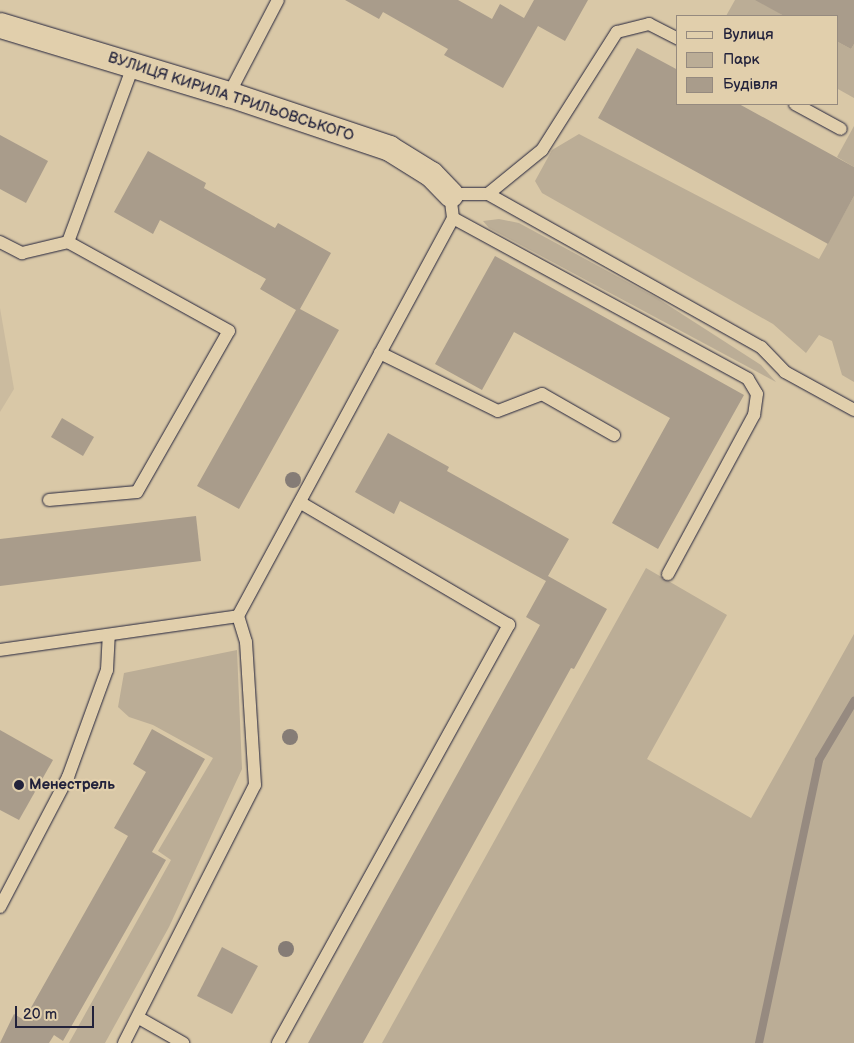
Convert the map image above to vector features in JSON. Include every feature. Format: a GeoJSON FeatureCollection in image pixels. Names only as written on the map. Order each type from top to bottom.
{"type":"FeatureCollection","features":[{"type":"Feature","properties":{"kind":"street","name":"ВУЛИЦЯ КИРИЛА ТРИЛЬОВСЬКОГО"},"geometry":{"type":"LineString","coordinates":[[0,25],[229,94],[389,148],[431,174],[451,206]]}},
{"type":"Feature","properties":{"kind":"lane"},"geometry":{"type":"LineString","coordinates":[[229,94],[278,0]]}},
{"type":"Feature","properties":{"kind":"lane"},"geometry":{"type":"LineString","coordinates":[[124,1043],[255,785],[246,642],[238,616],[301,503],[380,353],[451,206],[488,194],[542,150],[617,32],[649,24],[676,38]]}},
{"type":"Feature","properties":{"kind":"lane"},"geometry":{"type":"LineString","coordinates":[[68,242],[133,66]]}},
{"type":"Feature","properties":{"kind":"lane"},"geometry":{"type":"LineString","coordinates":[[797,105],[841,129]]}},
{"type":"Feature","properties":{"kind":"lane"},"geometry":{"type":"LineString","coordinates":[[488,194],[761,346],[785,372],[854,410]]}},
{"type":"Feature","properties":{"kind":"lane"},"geometry":{"type":"LineString","coordinates":[[451,206],[748,379],[757,394],[754,415],[668,574]]}},
{"type":"Feature","properties":{"kind":"lane"},"geometry":{"type":"LineString","coordinates":[[0,242],[22,253],[68,242],[229,331],[137,492],[49,500]]}},
{"type":"Feature","properties":{"kind":"lane"},"geometry":{"type":"LineString","coordinates":[[380,353],[498,411],[542,394],[614,434]]}},
{"type":"Feature","properties":{"kind":"lane"},"geometry":{"type":"LineString","coordinates":[[278,1043],[509,625],[301,503]]}},
{"type":"Feature","properties":{"kind":"lane"},"geometry":{"type":"LineString","coordinates":[[0,650],[238,616]]}},
{"type":"Feature","properties":{"kind":"lane"},"geometry":{"type":"LineString","coordinates":[[0,906],[68,777],[107,670],[109,635]]}},
{"type":"Feature","properties":{"kind":"lane"},"geometry":{"type":"LineString","coordinates":[[138,1018],[183,1043]]}},
{"type":"Feature","properties":{"kind":"shaded area"},"geometry":{"type":"Polygon","coordinates":[[[0,308],[14,389],[0,412],[0,308]]]}},
{"type":"Feature","properties":{"kind":"green space"},"geometry":{"type":"Polygon","coordinates":[[[735,0],[758,0],[782,15],[727,15],[735,0]]]}},
{"type":"Feature","properties":{"kind":"green space"},"geometry":{"type":"Polygon","coordinates":[[[839,43],[851,49],[854,44],[854,98],[839,90],[839,43]]]}},
{"type":"Feature","properties":{"kind":"green space"},"geometry":{"type":"Polygon","coordinates":[[[854,126],[854,167],[837,157],[854,126]]]}},
{"type":"Feature","properties":{"kind":"green space"},"geometry":{"type":"Polygon","coordinates":[[[579,134],[819,259],[854,196],[854,382],[842,375],[832,341],[819,335],[806,353],[773,324],[542,193],[535,181],[552,150],[579,134]]]}},
{"type":"Feature","properties":{"kind":"green space"},"geometry":{"type":"Polygon","coordinates":[[[499,219],[519,223],[657,298],[761,365],[776,382],[489,228],[483,221],[499,219]]]}},
{"type":"Feature","properties":{"kind":"green space"},"geometry":{"type":"Polygon","coordinates":[[[646,568],[727,615],[647,759],[751,818],[854,634],[854,1043],[382,1043],[646,568]]]}},
{"type":"Feature","properties":{"kind":"green space"},"geometry":{"type":"Polygon","coordinates":[[[237,650],[242,769],[169,927],[105,1043],[69,1043],[171,860],[158,851],[213,758],[153,725],[129,717],[118,707],[124,673],[237,650]]]}},
{"type":"Feature","properties":{"kind":"building"},"geometry":{"type":"Polygon","coordinates":[[[345,0],[458,0],[492,19],[500,4],[524,18],[534,0],[588,0],[565,41],[538,26],[503,88],[444,55],[448,49],[383,12],[379,19],[345,0]]]}},
{"type":"Feature","properties":{"kind":"building"},"geometry":{"type":"Polygon","coordinates":[[[755,0],[854,0],[854,44],[851,49],[839,43],[839,15],[782,15],[755,0]]]}},
{"type":"Feature","properties":{"kind":"building"},"geometry":{"type":"Polygon","coordinates":[[[637,48],[676,69],[676,105],[741,105],[854,167],[854,196],[828,244],[598,118],[637,48]]]}},
{"type":"Feature","properties":{"kind":"building"},"geometry":{"type":"Polygon","coordinates":[[[0,135],[48,161],[26,203],[0,189],[0,135]]]}},
{"type":"Feature","properties":{"kind":"building"},"geometry":{"type":"Polygon","coordinates":[[[148,151],[206,183],[204,188],[275,228],[278,223],[331,253],[300,309],[339,330],[239,509],[197,486],[296,310],[260,289],[266,279],[160,220],[153,234],[114,212],[148,151]]]}},
{"type":"Feature","properties":{"kind":"building"},"geometry":{"type":"Polygon","coordinates":[[[495,256],[744,395],[658,549],[612,523],[670,418],[514,332],[482,390],[435,364],[495,256]]]}},
{"type":"Feature","properties":{"kind":"building"},"geometry":{"type":"Polygon","coordinates":[[[62,418],[94,437],[83,456],[51,437],[62,418]]]}},
{"type":"Feature","properties":{"kind":"building"},"geometry":{"type":"Polygon","coordinates":[[[388,433],[449,467],[447,471],[569,539],[548,576],[607,609],[574,669],[571,668],[363,1043],[308,1043],[540,625],[526,617],[546,581],[400,501],[394,514],[355,492],[388,433]]]}},
{"type":"Feature","properties":{"kind":"building"},"geometry":{"type":"Polygon","coordinates":[[[196,516],[201,561],[0,586],[0,539],[196,516]]]}},
{"type":"Feature","properties":{"kind":"building"},"geometry":{"type":"Polygon","coordinates":[[[152,729],[205,759],[152,852],[166,860],[63,1041],[54,1035],[49,1043],[0,1043],[14,1014],[24,1020],[128,836],[114,828],[146,772],[133,764],[152,729]]]}},
{"type":"Feature","properties":{"kind":"building","name":"Менестрель"},"geometry":{"type":"Polygon","coordinates":[[[0,730],[53,760],[19,820],[0,810],[0,730]]]}},
{"type":"Feature","properties":{"kind":"building"},"geometry":{"type":"Polygon","coordinates":[[[222,947],[258,966],[232,1014],[197,996],[222,947]]]}},
{"type":"Feature","properties":{"kind":"waterway"},"geometry":{"type":"LineString","coordinates":[[759,1043],[819,760],[854,701]]}},
{"type":"Feature","properties":{"kind":"place","name":"Менестрель"},"geometry":{"type":"Point","coordinates":[19,785]}}]}
